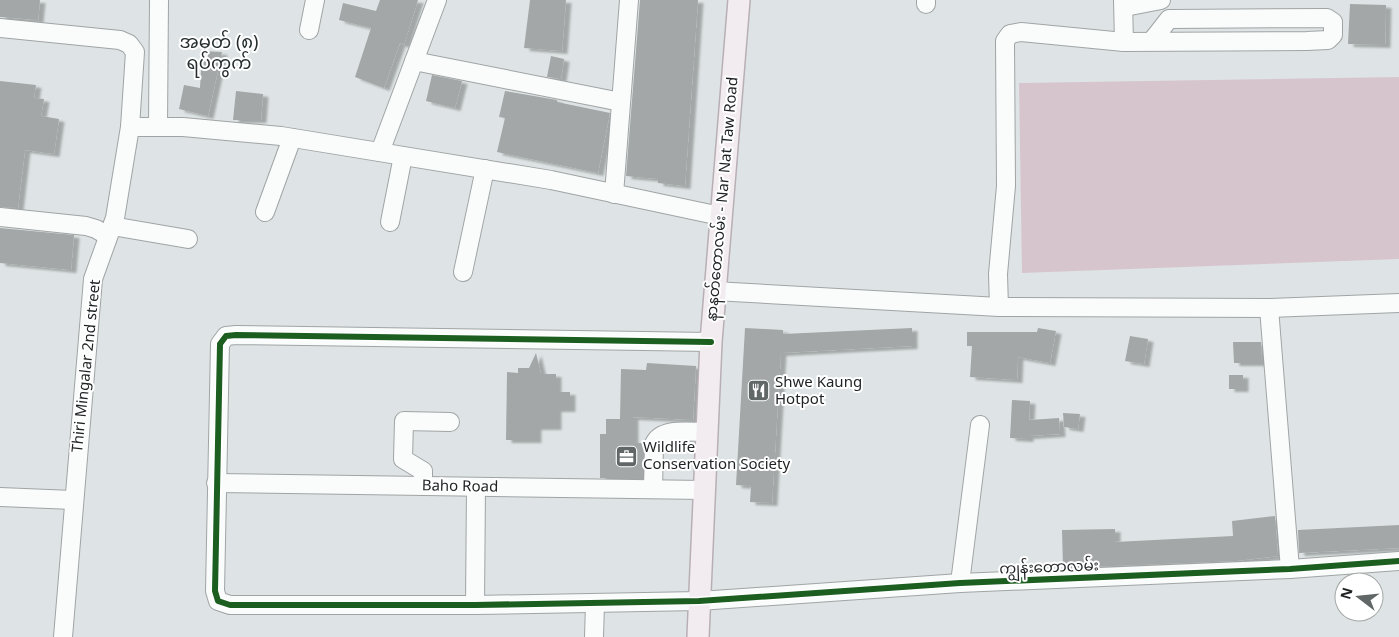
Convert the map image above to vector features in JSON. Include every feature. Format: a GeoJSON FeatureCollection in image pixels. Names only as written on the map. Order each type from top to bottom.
{"type":"FeatureCollection","features":[{"type":"Feature","properties":{"kind":"main road","name":"နာနတ်တောလမ်း - Nar Nat Taw Road"},"geometry":{"type":"LineString","coordinates":[[698,637],[714,291],[739,0]]}},
{"type":"Feature","properties":{"kind":"street"},"geometry":{"type":"LineString","coordinates":[[158,125],[159,0]]}},
{"type":"Feature","properties":{"kind":"street"},"geometry":{"type":"LineString","coordinates":[[309,30],[315,0]]}},
{"type":"Feature","properties":{"kind":"street"},"geometry":{"type":"LineString","coordinates":[[380,152],[437,0]]}},
{"type":"Feature","properties":{"kind":"street"},"geometry":{"type":"LineString","coordinates":[[614,194],[630,0]]}},
{"type":"Feature","properties":{"kind":"street"},"geometry":{"type":"LineString","coordinates":[[1124,42],[1124,3],[1161,0]]}},
{"type":"Feature","properties":{"kind":"street"},"geometry":{"type":"LineString","coordinates":[[999,307],[998,274],[1006,186],[1005,41],[1010,34],[1021,32],[1124,42],[1151,42],[1328,40],[1333,35],[1333,22],[1327,18],[1169,19],[1151,42]]}},
{"type":"Feature","properties":{"kind":"street","name":"Thiri Mingalar 2nd street"},"geometry":{"type":"LineString","coordinates":[[0,28],[120,40],[129,44],[135,52],[130,127],[110,231],[93,279],[63,637]]}},
{"type":"Feature","properties":{"kind":"street"},"geometry":{"type":"LineString","coordinates":[[414,61],[621,102]]}},
{"type":"Feature","properties":{"kind":"street"},"geometry":{"type":"LineString","coordinates":[[130,127],[158,125],[292,138],[551,180],[720,216]]}},
{"type":"Feature","properties":{"kind":"street"},"geometry":{"type":"LineString","coordinates":[[265,212],[292,138]]}},
{"type":"Feature","properties":{"kind":"street"},"geometry":{"type":"LineString","coordinates":[[390,222],[403,156]]}},
{"type":"Feature","properties":{"kind":"street"},"geometry":{"type":"LineString","coordinates":[[463,272],[485,169]]}},
{"type":"Feature","properties":{"kind":"street"},"geometry":{"type":"LineString","coordinates":[[0,217],[188,239]]}},
{"type":"Feature","properties":{"kind":"street"},"geometry":{"type":"LineString","coordinates":[[714,291],[999,307],[1268,308],[1399,303]]}},
{"type":"Feature","properties":{"kind":"street"},"geometry":{"type":"LineString","coordinates":[[1268,308],[1290,569]]}},
{"type":"Feature","properties":{"kind":"street"},"geometry":{"type":"LineString","coordinates":[[216,483],[220,344],[226,336],[711,342]]}},
{"type":"Feature","properties":{"kind":"street"},"geometry":{"type":"LineString","coordinates":[[423,486],[423,471],[403,458],[404,421],[450,422]]}},
{"type":"Feature","properties":{"kind":"street"},"geometry":{"type":"LineString","coordinates":[[960,583],[980,425]]}},
{"type":"Feature","properties":{"kind":"street"},"geometry":{"type":"LineString","coordinates":[[653,489],[654,444],[656,438],[664,433],[706,432]]}},
{"type":"Feature","properties":{"kind":"street","name":"ကျွန်းတောလမ်း"},"geometry":{"type":"LineString","coordinates":[[216,483],[215,591],[218,601],[230,605],[595,604],[699,600],[960,583],[1290,569],[1399,561]]}},
{"type":"Feature","properties":{"kind":"street","name":"Baho Road"},"geometry":{"type":"LineString","coordinates":[[216,483],[704,490]]}},
{"type":"Feature","properties":{"kind":"street"},"geometry":{"type":"LineString","coordinates":[[474,605],[476,487]]}},
{"type":"Feature","properties":{"kind":"street"},"geometry":{"type":"LineString","coordinates":[[0,497],[73,500]]}},
{"type":"Feature","properties":{"kind":"street"},"geometry":{"type":"LineString","coordinates":[[594,637],[595,604]]}},
{"type":"Feature","properties":{"kind":"shaded area"},"geometry":{"type":"Polygon","coordinates":[[[1399,77],[1399,259],[1022,273],[1019,83],[1399,77]]]}},
{"type":"Feature","properties":{"kind":"building"},"geometry":{"type":"Polygon","coordinates":[[[0,0],[40,0],[38,20],[0,17],[0,0]]]}},
{"type":"Feature","properties":{"kind":"building"},"geometry":{"type":"Polygon","coordinates":[[[380,0],[418,0],[404,45],[400,43],[384,88],[355,77],[371,28],[339,20],[343,3],[376,11],[380,0]]]}},
{"type":"Feature","properties":{"kind":"building"},"geometry":{"type":"Polygon","coordinates":[[[530,0],[566,0],[562,51],[524,48],[530,0]]]}},
{"type":"Feature","properties":{"kind":"building"},"geometry":{"type":"Polygon","coordinates":[[[640,0],[698,0],[685,186],[658,183],[658,179],[626,176],[640,0]]]}},
{"type":"Feature","properties":{"kind":"building"},"geometry":{"type":"Polygon","coordinates":[[[1350,4],[1386,5],[1385,45],[1348,44],[1350,4]]]}},
{"type":"Feature","properties":{"kind":"building"},"geometry":{"type":"Polygon","coordinates":[[[202,51],[222,52],[208,116],[179,109],[184,85],[200,88],[202,51]]]}},
{"type":"Feature","properties":{"kind":"building"},"geometry":{"type":"Polygon","coordinates":[[[551,56],[564,59],[561,79],[547,77],[551,56]]]}},
{"type":"Feature","properties":{"kind":"building"},"geometry":{"type":"Polygon","coordinates":[[[432,75],[462,81],[455,108],[426,101],[432,75]]]}},
{"type":"Feature","properties":{"kind":"building"},"geometry":{"type":"Polygon","coordinates":[[[0,81],[36,85],[34,98],[44,99],[41,116],[59,119],[54,154],[25,150],[18,208],[0,207],[0,81]]]}},
{"type":"Feature","properties":{"kind":"building"},"geometry":{"type":"Polygon","coordinates":[[[236,91],[263,94],[261,120],[233,120],[236,91]]]}},
{"type":"Feature","properties":{"kind":"building"},"geometry":{"type":"Polygon","coordinates":[[[505,91],[557,100],[557,102],[610,113],[598,173],[497,152],[505,118],[499,117],[505,91]]]}},
{"type":"Feature","properties":{"kind":"building"},"geometry":{"type":"Polygon","coordinates":[[[0,228],[74,235],[71,270],[0,263],[0,228]]]}},
{"type":"Feature","properties":{"kind":"building"},"geometry":{"type":"Polygon","coordinates":[[[745,328],[783,330],[783,334],[912,328],[912,346],[781,353],[772,503],[750,502],[751,486],[736,485],[745,328]]]}},
{"type":"Feature","properties":{"kind":"building"},"geometry":{"type":"Polygon","coordinates":[[[1038,328],[1056,331],[1050,363],[1018,357],[1017,380],[970,377],[972,346],[967,346],[967,332],[1037,332],[1038,328]]]}},
{"type":"Feature","properties":{"kind":"building"},"geometry":{"type":"Polygon","coordinates":[[[1130,336],[1148,339],[1144,364],[1125,361],[1130,336]]]}},
{"type":"Feature","properties":{"kind":"building"},"geometry":{"type":"Polygon","coordinates":[[[1233,342],[1261,342],[1262,363],[1234,363],[1233,342]]]}},
{"type":"Feature","properties":{"kind":"building"},"geometry":{"type":"Polygon","coordinates":[[[536,353],[541,374],[556,374],[556,392],[570,392],[570,409],[556,409],[556,427],[536,427],[536,440],[506,440],[507,372],[518,373],[518,368],[529,368],[536,353]]]}},
{"type":"Feature","properties":{"kind":"building"},"geometry":{"type":"Polygon","coordinates":[[[647,363],[696,366],[693,420],[633,417],[633,443],[643,443],[643,478],[600,478],[600,434],[606,434],[606,419],[620,419],[621,369],[646,370],[647,363]]]}},
{"type":"Feature","properties":{"kind":"building"},"geometry":{"type":"Polygon","coordinates":[[[1229,375],[1243,375],[1243,389],[1229,389],[1229,375]]]}},
{"type":"Feature","properties":{"kind":"building"},"geometry":{"type":"Polygon","coordinates":[[[1012,400],[1030,401],[1029,420],[1059,418],[1060,434],[1028,436],[1028,439],[1010,438],[1012,400]]]}},
{"type":"Feature","properties":{"kind":"building"},"geometry":{"type":"Polygon","coordinates":[[[1063,413],[1080,414],[1078,429],[1064,427],[1063,413]]]}},
{"type":"Feature","properties":{"kind":"building"},"geometry":{"type":"Polygon","coordinates":[[[1275,516],[1278,556],[1236,561],[1063,568],[1062,530],[1115,529],[1115,542],[1233,536],[1232,521],[1275,516]]]}},
{"type":"Feature","properties":{"kind":"building"},"geometry":{"type":"Polygon","coordinates":[[[1399,525],[1399,548],[1299,553],[1298,530],[1399,525]]]}},
{"type":"Feature","properties":{"kind":"cycle path"},"geometry":{"type":"LineString","coordinates":[[711,342],[226,336],[220,344],[215,591],[218,601],[230,605],[475,605],[699,601],[960,583],[1290,569],[1399,561]]}},
{"type":"Feature","properties":{"kind":"place","name":"Shwe Kaung Hotpot"},"geometry":{"type":"Point","coordinates":[759,391]}},
{"type":"Feature","properties":{"kind":"place","name":"Wildlife Conservation Society"},"geometry":{"type":"Point","coordinates":[627,456]}},
{"type":"Feature","properties":{"kind":"district","name":"အမှတ် (၈) ရပ်ကွက်"},"geometry":{"type":"Point","coordinates":[219,52]}}]}
